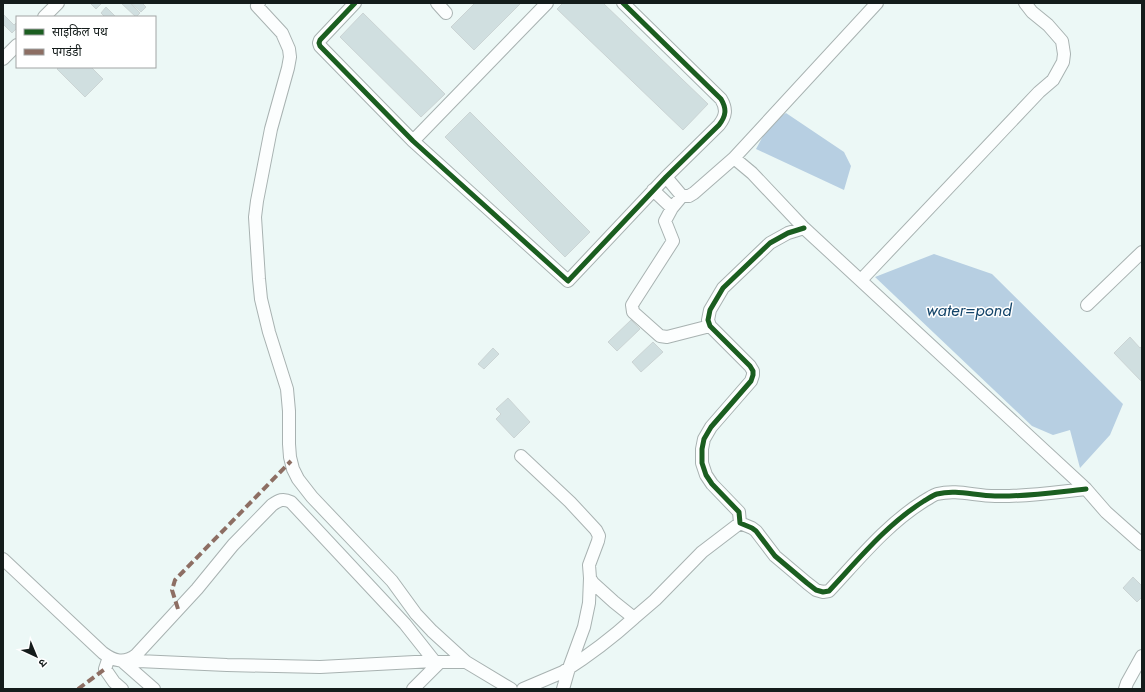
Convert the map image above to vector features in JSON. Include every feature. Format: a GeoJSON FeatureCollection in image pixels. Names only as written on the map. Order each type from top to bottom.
{"type":"FeatureCollection","features":[{"type":"Feature","properties":{"kind":"street"},"geometry":{"type":"LineString","coordinates":[[259,3],[257,6],[282,33],[289,48],[290,57],[271,129],[255,217],[261,299],[269,332],[287,389],[289,444],[292,470],[312,497],[392,581],[416,614],[432,631],[466,662],[511,689]]}},
{"type":"Feature","properties":{"kind":"street"},"geometry":{"type":"LineString","coordinates":[[355,3],[320,40],[320,46],[413,141],[568,281],[653,190],[719,125],[724,118],[726,110],[724,104],[715,93],[623,3]]}},
{"type":"Feature","properties":{"kind":"street"},"geometry":{"type":"LineString","coordinates":[[437,3],[446,13]]}},
{"type":"Feature","properties":{"kind":"street"},"geometry":{"type":"LineString","coordinates":[[413,141],[547,3]]}},
{"type":"Feature","properties":{"kind":"street"},"geometry":{"type":"LineString","coordinates":[[666,177],[682,196],[689,196],[694,193],[734,158],[877,3]]}},
{"type":"Feature","properties":{"kind":"street"},"geometry":{"type":"LineString","coordinates":[[861,280],[1034,98],[1053,80],[1063,62],[1064,54],[1062,41],[1048,25],[1032,12],[1025,3]]}},
{"type":"Feature","properties":{"kind":"street"},"geometry":{"type":"LineString","coordinates":[[4,57],[16,46]]}},
{"type":"Feature","properties":{"kind":"street"},"geometry":{"type":"LineString","coordinates":[[734,158],[752,173],[804,228],[1086,489],[1106,512],[1141,540]]}},
{"type":"Feature","properties":{"kind":"street"},"geometry":{"type":"LineString","coordinates":[[653,190],[672,208]]}},
{"type":"Feature","properties":{"kind":"street"},"geometry":{"type":"LineString","coordinates":[[682,196],[672,208],[665,221],[673,241],[632,305],[633,312],[660,336],[667,337],[710,326]]}},
{"type":"Feature","properties":{"kind":"street"},"geometry":{"type":"LineString","coordinates":[[740,523],[739,512],[712,484],[706,475],[702,463],[702,449],[704,439],[711,427],[751,381],[753,371],[750,366],[710,326],[708,320],[710,310],[723,288],[770,243],[788,233],[804,228]]}},
{"type":"Feature","properties":{"kind":"street"},"geometry":{"type":"LineString","coordinates":[[1087,305],[1142,252]]}},
{"type":"Feature","properties":{"kind":"street"},"geometry":{"type":"LineString","coordinates":[[521,456],[570,502],[596,530],[599,536],[589,565],[589,603],[584,627],[563,689]]}},
{"type":"Feature","properties":{"kind":"street"},"geometry":{"type":"LineString","coordinates":[[740,523],[756,531],[775,556],[816,590],[823,592],[828,591],[891,525],[909,511],[936,494],[952,492],[992,496],[1011,496],[1086,489]]}},
{"type":"Feature","properties":{"kind":"street"},"geometry":{"type":"LineString","coordinates":[[127,659],[197,589],[234,545],[272,505],[285,499],[291,502],[338,551],[405,624],[436,662]]}},
{"type":"Feature","properties":{"kind":"street"},"geometry":{"type":"LineString","coordinates":[[523,689],[563,672],[598,649],[655,600],[702,552],[740,523]]}},
{"type":"Feature","properties":{"kind":"street"},"geometry":{"type":"LineString","coordinates":[[3,559],[103,653],[117,661],[127,659],[138,662],[320,667],[466,662]]}},
{"type":"Feature","properties":{"kind":"street"},"geometry":{"type":"LineString","coordinates":[[590,578],[593,583],[634,618]]}},
{"type":"Feature","properties":{"kind":"street"},"geometry":{"type":"LineString","coordinates":[[1124,689],[1142,656]]}},
{"type":"Feature","properties":{"kind":"street"},"geometry":{"type":"LineString","coordinates":[[109,657],[105,669],[114,682],[122,689]]}},
{"type":"Feature","properties":{"kind":"street"},"geometry":{"type":"LineString","coordinates":[[127,659],[154,689]]}},
{"type":"Feature","properties":{"kind":"street"},"geometry":{"type":"LineString","coordinates":[[413,689],[436,662]]}},
{"type":"Feature","properties":{"kind":"water"},"geometry":{"type":"Polygon","coordinates":[[[786,113],[844,152],[851,166],[844,190],[756,149],[770,123],[786,113]]]}},
{"type":"Feature","properties":{"kind":"water","name":"water=pond"},"geometry":{"type":"Polygon","coordinates":[[[934,254],[992,274],[1123,404],[1110,435],[1080,468],[1070,430],[1053,435],[1032,426],[875,277],[934,254]]]}},
{"type":"Feature","properties":{"kind":"building"},"geometry":{"type":"Polygon","coordinates":[[[90,3],[102,3],[96,9],[90,3]]]}},
{"type":"Feature","properties":{"kind":"building"},"geometry":{"type":"Polygon","coordinates":[[[121,3],[130,3],[140,13],[135,16],[121,3]]]}},
{"type":"Feature","properties":{"kind":"building"},"geometry":{"type":"Polygon","coordinates":[[[131,3],[142,3],[146,7],[141,12],[131,3]]]}},
{"type":"Feature","properties":{"kind":"building"},"geometry":{"type":"Polygon","coordinates":[[[475,3],[521,3],[474,50],[451,27],[475,3]]]}},
{"type":"Feature","properties":{"kind":"building"},"geometry":{"type":"Polygon","coordinates":[[[563,3],[603,3],[708,104],[683,130],[557,9],[563,3]]]}},
{"type":"Feature","properties":{"kind":"building"},"geometry":{"type":"Polygon","coordinates":[[[106,7],[115,16],[104,16],[101,13],[106,7]]]}},
{"type":"Feature","properties":{"kind":"building"},"geometry":{"type":"Polygon","coordinates":[[[363,13],[445,94],[421,117],[340,37],[363,13]]]}},
{"type":"Feature","properties":{"kind":"building"},"geometry":{"type":"Polygon","coordinates":[[[3,14],[14,25],[16,23],[16,29],[12,33],[3,24],[3,14]]]}},
{"type":"Feature","properties":{"kind":"building"},"geometry":{"type":"Polygon","coordinates":[[[92,68],[103,79],[85,97],[57,69],[92,68]]]}},
{"type":"Feature","properties":{"kind":"building"},"geometry":{"type":"Polygon","coordinates":[[[470,112],[590,232],[565,257],[445,137],[470,112]]]}},
{"type":"Feature","properties":{"kind":"building"},"geometry":{"type":"Polygon","coordinates":[[[631,320],[640,329],[617,351],[608,342],[631,320]]]}},
{"type":"Feature","properties":{"kind":"building"},"geometry":{"type":"Polygon","coordinates":[[[1130,337],[1140,348],[1142,346],[1142,382],[1114,353],[1130,337]]]}},
{"type":"Feature","properties":{"kind":"building"},"geometry":{"type":"Polygon","coordinates":[[[653,342],[663,352],[641,372],[632,362],[653,342]]]}},
{"type":"Feature","properties":{"kind":"building"},"geometry":{"type":"Polygon","coordinates":[[[493,348],[499,354],[484,369],[478,364],[493,348]]]}},
{"type":"Feature","properties":{"kind":"building"},"geometry":{"type":"Polygon","coordinates":[[[508,398],[530,422],[514,438],[496,419],[501,414],[496,409],[508,398]]]}},
{"type":"Feature","properties":{"kind":"building"},"geometry":{"type":"Polygon","coordinates":[[[1133,577],[1142,586],[1142,597],[1137,602],[1123,588],[1133,577]]]}},
{"type":"Feature","properties":{"kind":"marked path"},"geometry":{"type":"LineString","coordinates":[[178,609],[172,590],[175,580],[291,461]]}},
{"type":"Feature","properties":{"kind":"marked path"},"geometry":{"type":"LineString","coordinates":[[78,689],[105,669]]}},
{"type":"Feature","properties":{"kind":"cycle path"},"geometry":{"type":"LineString","coordinates":[[355,3],[320,40],[320,46],[413,141],[568,281],[666,177],[719,125],[725,112],[721,99],[623,3]]}},
{"type":"Feature","properties":{"kind":"cycle path"},"geometry":{"type":"LineString","coordinates":[[804,228],[788,233],[770,243],[723,288],[710,310],[708,320],[710,326],[750,366],[753,371],[753,375],[751,381],[711,427],[704,439],[702,463],[706,475],[712,484],[739,512],[740,523],[756,531],[775,556],[816,590],[823,592],[829,591],[885,531],[910,510],[935,495],[952,492],[988,496],[1018,496],[1086,489]]}}]}
